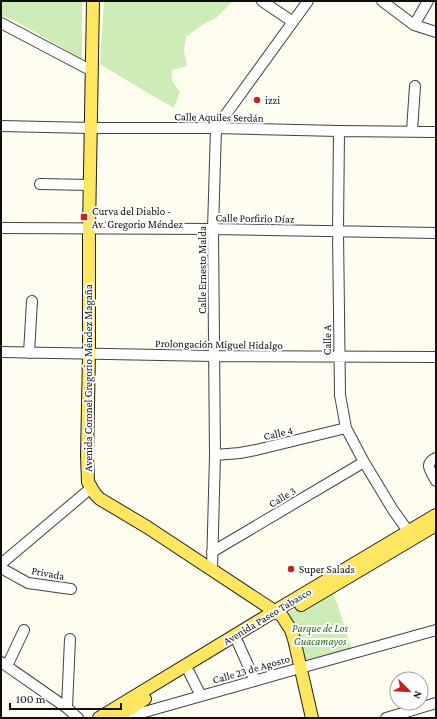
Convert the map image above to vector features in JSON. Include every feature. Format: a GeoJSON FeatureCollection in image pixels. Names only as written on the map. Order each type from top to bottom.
{"type":"FeatureCollection","features":[{"type":"Feature","properties":{"kind":"main road","name":"Avenida Coronel Gregorio Méndez Magaña"},"geometry":{"type":"LineString","coordinates":[[93,1],[89,229],[88,482],[95,494],[100,499],[147,527],[279,613],[291,630],[294,639],[312,718]]}},
{"type":"Feature","properties":{"kind":"main road","name":"Avenida Paseo Tabasco"},"geometry":{"type":"LineString","coordinates":[[116,718],[238,643],[279,613],[408,531],[436,515]]}},
{"type":"Feature","properties":{"kind":"main road","name":"Avenida Paseo Tabasco"},"geometry":{"type":"LineString","coordinates":[[99,718],[279,613],[436,525]]}},
{"type":"Feature","properties":{"kind":"main road"},"geometry":{"type":"LineString","coordinates":[[141,713],[144,700]]}},
{"type":"Feature","properties":{"kind":"street"},"geometry":{"type":"LineString","coordinates":[[262,1],[293,22]]}},
{"type":"Feature","properties":{"kind":"street"},"geometry":{"type":"LineString","coordinates":[[216,128],[308,1]]}},
{"type":"Feature","properties":{"kind":"street"},"geometry":{"type":"LineString","coordinates":[[382,1],[414,25],[436,32]]}},
{"type":"Feature","properties":{"kind":"street"},"geometry":{"type":"LineString","coordinates":[[414,25],[428,1]]}},
{"type":"Feature","properties":{"kind":"street"},"geometry":{"type":"LineString","coordinates":[[1,23],[92,71]]}},
{"type":"Feature","properties":{"kind":"street"},"geometry":{"type":"LineString","coordinates":[[412,132],[415,86]]}},
{"type":"Feature","properties":{"kind":"street","name":"Calle Aquiles Serdán"},"geometry":{"type":"LineString","coordinates":[[1,126],[436,132]]}},
{"type":"Feature","properties":{"kind":"street","name":"Calle Ernesto Malda"},"geometry":{"type":"LineString","coordinates":[[212,569],[215,456],[213,229],[216,128]]}},
{"type":"Feature","properties":{"kind":"street","name":"Calle A"},"geometry":{"type":"LineString","coordinates":[[339,131],[338,231],[340,395],[346,428],[364,462],[393,510],[408,531]]}},
{"type":"Feature","properties":{"kind":"street"},"geometry":{"type":"LineString","coordinates":[[40,184],[90,185]]}},
{"type":"Feature","properties":{"kind":"street","name":"Calle Porfirio Díaz"},"geometry":{"type":"LineString","coordinates":[[1,228],[213,229],[436,233]]}},
{"type":"Feature","properties":{"kind":"street"},"geometry":{"type":"LineString","coordinates":[[29,353],[32,301]]}},
{"type":"Feature","properties":{"kind":"street","name":"Prolongación Miguel Hidalgo"},"geometry":{"type":"LineString","coordinates":[[1,352],[214,356],[436,357]]}},
{"type":"Feature","properties":{"kind":"street","name":"Calle 4"},"geometry":{"type":"LineString","coordinates":[[215,456],[256,450],[346,428]]}},
{"type":"Feature","properties":{"kind":"street"},"geometry":{"type":"LineString","coordinates":[[436,458],[428,463],[428,466],[436,481]]}},
{"type":"Feature","properties":{"kind":"street","name":"Calle 3"},"geometry":{"type":"LineString","coordinates":[[212,552],[364,462]]}},
{"type":"Feature","properties":{"kind":"street"},"geometry":{"type":"LineString","coordinates":[[1,564],[91,488]]}},
{"type":"Feature","properties":{"kind":"street","name":"Privada"},"geometry":{"type":"LineString","coordinates":[[1,568],[28,583],[71,589]]}},
{"type":"Feature","properties":{"kind":"street"},"geometry":{"type":"LineString","coordinates":[[24,630],[4,664],[67,708],[78,718]]}},
{"type":"Feature","properties":{"kind":"street","name":"Calle 23 de Agosto"},"geometry":{"type":"LineString","coordinates":[[119,718],[436,630]]}},
{"type":"Feature","properties":{"kind":"street"},"geometry":{"type":"LineString","coordinates":[[67,708],[70,638]]}},
{"type":"Feature","properties":{"kind":"street"},"geometry":{"type":"LineString","coordinates":[[238,643],[255,681]]}},
{"type":"Feature","properties":{"kind":"street"},"geometry":{"type":"LineString","coordinates":[[189,672],[201,696]]}},
{"type":"Feature","properties":{"kind":"street"},"geometry":{"type":"LineString","coordinates":[[386,718],[436,703]]}},
{"type":"Feature","properties":{"kind":"green space"},"geometry":{"type":"Polygon","coordinates":[[[1,1],[82,1],[82,59],[17,22],[1,15],[1,1]]]}},
{"type":"Feature","properties":{"kind":"green space"},"geometry":{"type":"Polygon","coordinates":[[[104,1],[233,1],[216,18],[202,25],[186,37],[184,51],[187,66],[172,70],[172,81],[180,92],[174,108],[100,64],[104,1]]]}},
{"type":"Feature","properties":{"kind":"green space","name":"Parque de Los Guacamayos"},"geometry":{"type":"Polygon","coordinates":[[[330,588],[337,603],[353,653],[300,668],[289,612],[330,588]]]}},
{"type":"Feature","properties":{"kind":"place","name":"izzi"},"geometry":{"type":"Point","coordinates":[257,100]}},
{"type":"Feature","properties":{"kind":"place","name":"Curva del Diablo - Av. Gregorio Méndez"},"geometry":{"type":"Point","coordinates":[84,217]}},
{"type":"Feature","properties":{"kind":"place","name":"Super Salads"},"geometry":{"type":"Point","coordinates":[291,569]}}]}
